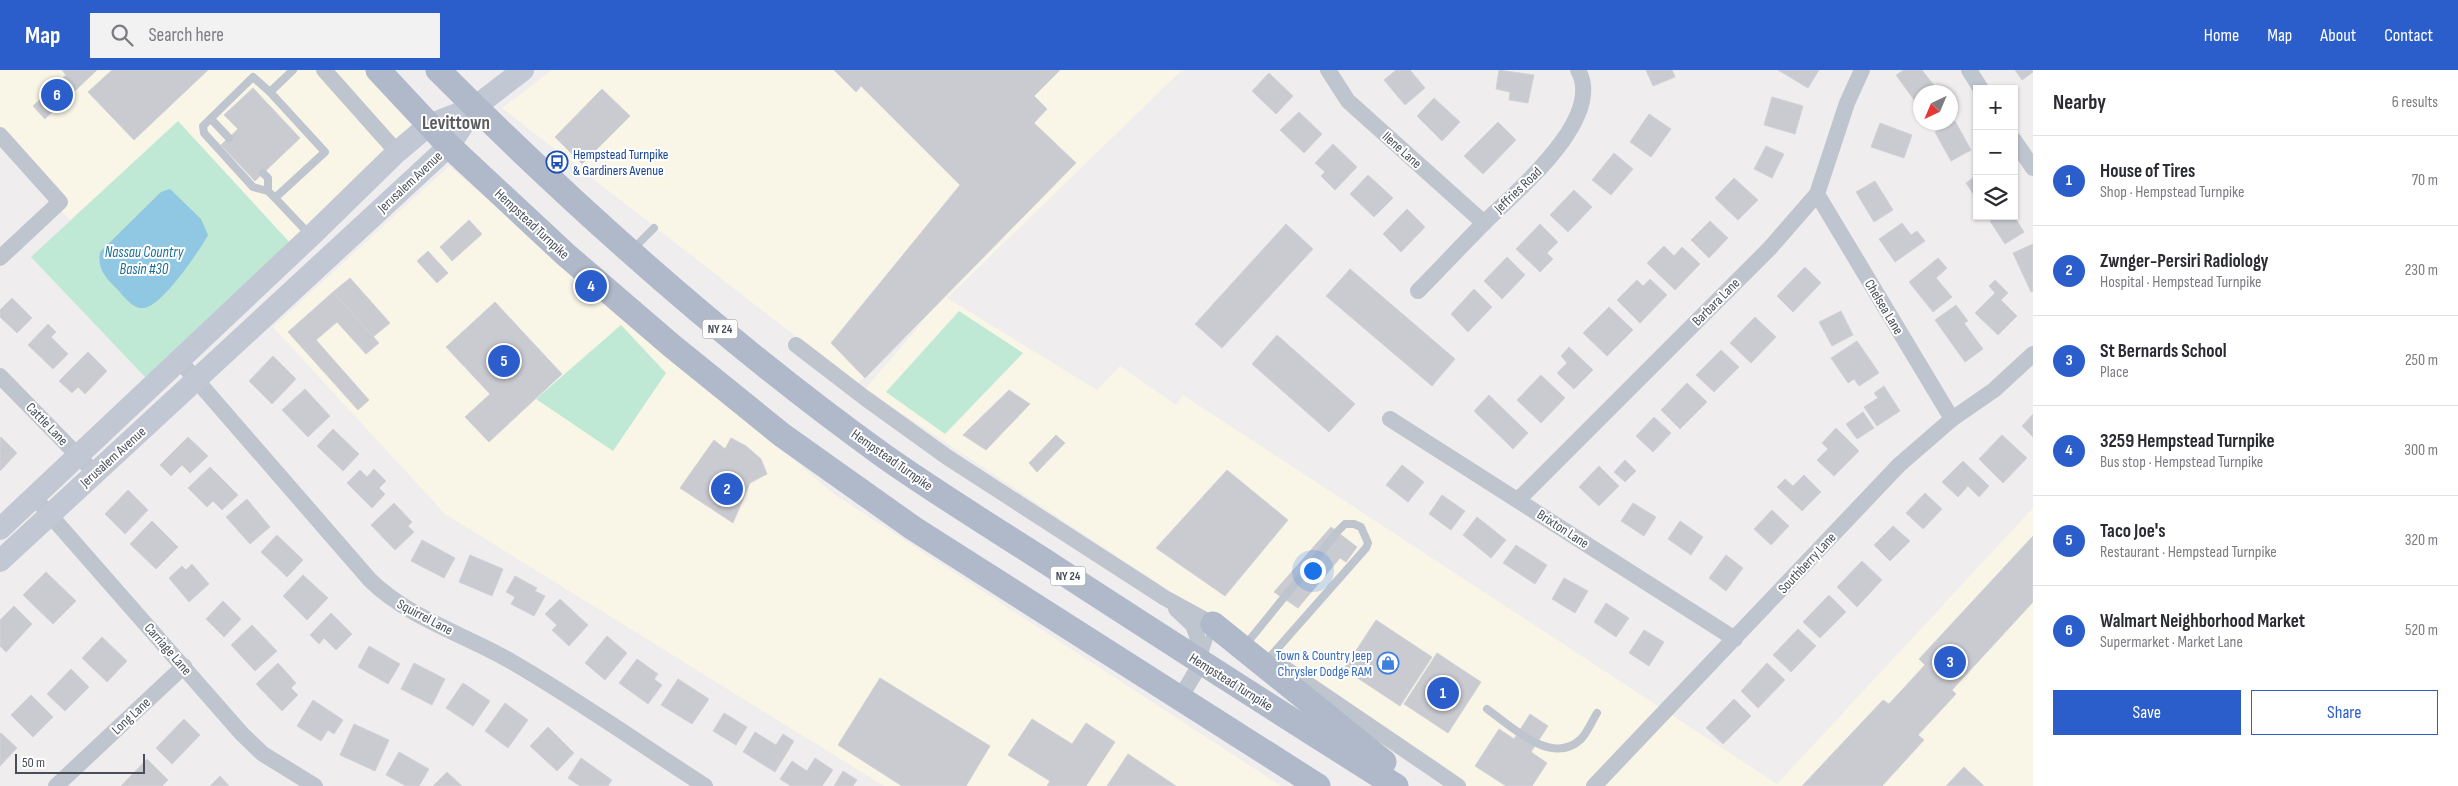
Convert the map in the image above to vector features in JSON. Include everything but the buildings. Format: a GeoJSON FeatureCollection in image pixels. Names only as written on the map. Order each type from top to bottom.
{"type":"FeatureCollection","features":[{"type":"Feature","properties":{"kind":"main road","name":"Hempstead Turnpike"},"geometry":{"type":"LineString","coordinates":[[378,70],[449,146],[572,260],[672,346],[782,434],[913,528],[1179,700],[1318,786]]}},
{"type":"Feature","properties":{"kind":"main road","name":"Hempstead Turnpike"},"geometry":{"type":"LineString","coordinates":[[438,70],[560,190],[630,252],[733,340],[885,456],[1201,663],[1396,786]]}},
{"type":"Feature","properties":{"kind":"main road"},"geometry":{"type":"LineString","coordinates":[[475,107],[523,70]]}},
{"type":"Feature","properties":{"kind":"main road","name":"Jerusalem Avenue"},"geometry":{"type":"LineString","coordinates":[[0,529],[311,236],[397,152],[429,125],[475,107]]}},
{"type":"Feature","properties":{"kind":"main road","name":"Jerusalem Avenue"},"geometry":{"type":"LineString","coordinates":[[0,561],[449,146],[475,107]]}},
{"type":"Feature","properties":{"kind":"main road"},"geometry":{"type":"LineString","coordinates":[[1214,624],[1413,786]]}},
{"type":"Feature","properties":{"kind":"street"},"geometry":{"type":"LineString","coordinates":[[324,70],[397,152]]}},
{"type":"Feature","properties":{"kind":"street","name":"Ilene Lane"},"geometry":{"type":"LineString","coordinates":[[1328,70],[1348,101],[1484,223]]}},
{"type":"Feature","properties":{"kind":"street","name":"Jeffries Road"},"geometry":{"type":"LineString","coordinates":[[1418,292],[1484,223],[1550,160],[1571,127],[1579,110],[1583,92],[1581,76],[1578,70]]}},
{"type":"Feature","properties":{"kind":"street","name":"Barbara Lane"},"geometry":{"type":"LineString","coordinates":[[1518,500],[1770,248],[1816,194],[1847,103],[1862,70]]}},
{"type":"Feature","properties":{"kind":"street"},"geometry":{"type":"LineString","coordinates":[[1969,70],[1978,85]]}},
{"type":"Feature","properties":{"kind":"street"},"geometry":{"type":"LineString","coordinates":[[0,135],[60,202],[0,258]]}},
{"type":"Feature","properties":{"kind":"street"},"geometry":{"type":"LineString","coordinates":[[2018,146],[2033,168]]}},
{"type":"Feature","properties":{"kind":"street","name":"Chelsea Lane"},"geometry":{"type":"LineString","coordinates":[[1816,194],[1952,419]]}},
{"type":"Feature","properties":{"kind":"street"},"geometry":{"type":"LineString","coordinates":[[796,345],[947,457],[1165,598],[1247,643],[1458,786]]}},
{"type":"Feature","properties":{"kind":"street","name":"Southberry Lane"},"geometry":{"type":"LineString","coordinates":[[1594,786],[1899,465],[1952,419],[1994,390],[2033,354]]}},
{"type":"Feature","properties":{"kind":"street","name":"Squirrel Lane"},"geometry":{"type":"LineString","coordinates":[[179,360],[386,596],[407,610],[531,673],[705,786]]}},
{"type":"Feature","properties":{"kind":"street","name":"Cattle Lane"},"geometry":{"type":"LineString","coordinates":[[0,376],[95,472]]}},
{"type":"Feature","properties":{"kind":"street","name":"Brixton Lane"},"geometry":{"type":"LineString","coordinates":[[1390,419],[1735,639]]}},
{"type":"Feature","properties":{"kind":"street","name":"Carriage Lane"},"geometry":{"type":"LineString","coordinates":[[34,498],[171,651],[174,658],[184,666],[242,734],[263,754],[315,786]]}},
{"type":"Feature","properties":{"kind":"street"},"geometry":{"type":"LineString","coordinates":[[1165,598],[1193,625],[1197,636],[1201,663],[1179,700]]}},
{"type":"Feature","properties":{"kind":"street","name":"Long Lane"},"geometry":{"type":"LineString","coordinates":[[56,786],[184,666]]}},
{"type":"Feature","properties":{"kind":"lane"},"geometry":{"type":"LineString","coordinates":[[270,92],[293,70]]}},
{"type":"Feature","properties":{"kind":"lane"},"geometry":{"type":"LineString","coordinates":[[276,198],[325,152],[270,92],[253,77],[203,126],[204,133],[253,187],[268,191],[311,236]]}},
{"type":"Feature","properties":{"kind":"lane"},"geometry":{"type":"LineString","coordinates":[[211,119],[229,138]]}},
{"type":"Feature","properties":{"kind":"lane"},"geometry":{"type":"LineString","coordinates":[[263,173],[268,178],[268,191]]}},
{"type":"Feature","properties":{"kind":"lane"},"geometry":{"type":"LineString","coordinates":[[630,252],[654,228]]}},
{"type":"Feature","properties":{"kind":"lane"},"geometry":{"type":"LineString","coordinates":[[1247,643],[1338,531],[1346,524],[1354,524],[1361,527],[1368,543],[1366,548],[1269,658]]}},
{"type":"Feature","properties":{"kind":"lane"},"geometry":{"type":"LineString","coordinates":[[1201,663],[1214,624]]}},
{"type":"Feature","properties":{"kind":"lane"},"geometry":{"type":"LineString","coordinates":[[1487,709],[1542,747],[1556,749],[1571,746],[1582,739],[1596,713]]}},
{"type":"Feature","properties":{"kind":"shaded area"},"geometry":{"type":"Polygon","coordinates":[[[0,70],[373,70],[422,124],[292,245],[178,122],[70,220],[0,141],[0,70]]]}},
{"type":"Feature","properties":{"kind":"shaded area"},"geometry":{"type":"Polygon","coordinates":[[[552,70],[1182,70],[947,298],[1097,390],[1120,366],[1176,405],[1183,395],[1777,784],[2033,508],[2033,786],[1463,786],[865,389],[926,318],[857,384],[502,108],[552,70]]]}},
{"type":"Feature","properties":{"kind":"shaded area"},"geometry":{"type":"Polygon","coordinates":[[[449,166],[834,494],[1281,786],[884,786],[445,514],[273,327],[449,166]]]}},
{"type":"Feature","properties":{"kind":"green space"},"geometry":{"type":"Polygon","coordinates":[[[178,121],[292,245],[147,379],[31,257],[178,121]]]}},
{"type":"Feature","properties":{"kind":"green space"},"geometry":{"type":"Polygon","coordinates":[[[959,311],[1023,353],[945,434],[886,392],[959,311]]]}},
{"type":"Feature","properties":{"kind":"green space"},"geometry":{"type":"Polygon","coordinates":[[[621,325],[666,373],[613,451],[536,399],[621,325]]]}},
{"type":"Feature","properties":{"kind":"water","name":"Nassau Country Basin #30"},"geometry":{"type":"Polygon","coordinates":[[[170,189],[201,219],[208,235],[189,265],[160,299],[151,305],[139,308],[128,301],[105,276],[101,268],[100,252],[161,192],[170,189]]]}},
{"type":"Feature","properties":{"kind":"place","name":"Walmart Neighborhood Market"},"geometry":{"type":"Point","coordinates":[57,95]}},
{"type":"Feature","properties":{"kind":"place","name":"Hempstead Turnpike & Gardiners Avenue"},"geometry":{"type":"Point","coordinates":[557,162]}},
{"type":"Feature","properties":{"kind":"place","name":"3259 Hempstead Turnpike"},"geometry":{"type":"Point","coordinates":[591,286]}},
{"type":"Feature","properties":{"kind":"place","name":"Taco Joe's"},"geometry":{"type":"Point","coordinates":[504,361]}},
{"type":"Feature","properties":{"kind":"place","name":"Zwnger-Persiri Radiology"},"geometry":{"type":"Point","coordinates":[727,489]}},
{"type":"Feature","properties":{"kind":"place","name":"St Bernards School"},"geometry":{"type":"Point","coordinates":[1950,662]}},
{"type":"Feature","properties":{"kind":"place","name":"Town & Country Jeep Chrysler Dodge RAM"},"geometry":{"type":"Point","coordinates":[1388,663]}},
{"type":"Feature","properties":{"kind":"place","name":"House of Tires"},"geometry":{"type":"Point","coordinates":[1443,693]}},
{"type":"Feature","properties":{"kind":"district","name":"Levittown"},"geometry":{"type":"Point","coordinates":[456,123]}}]}
